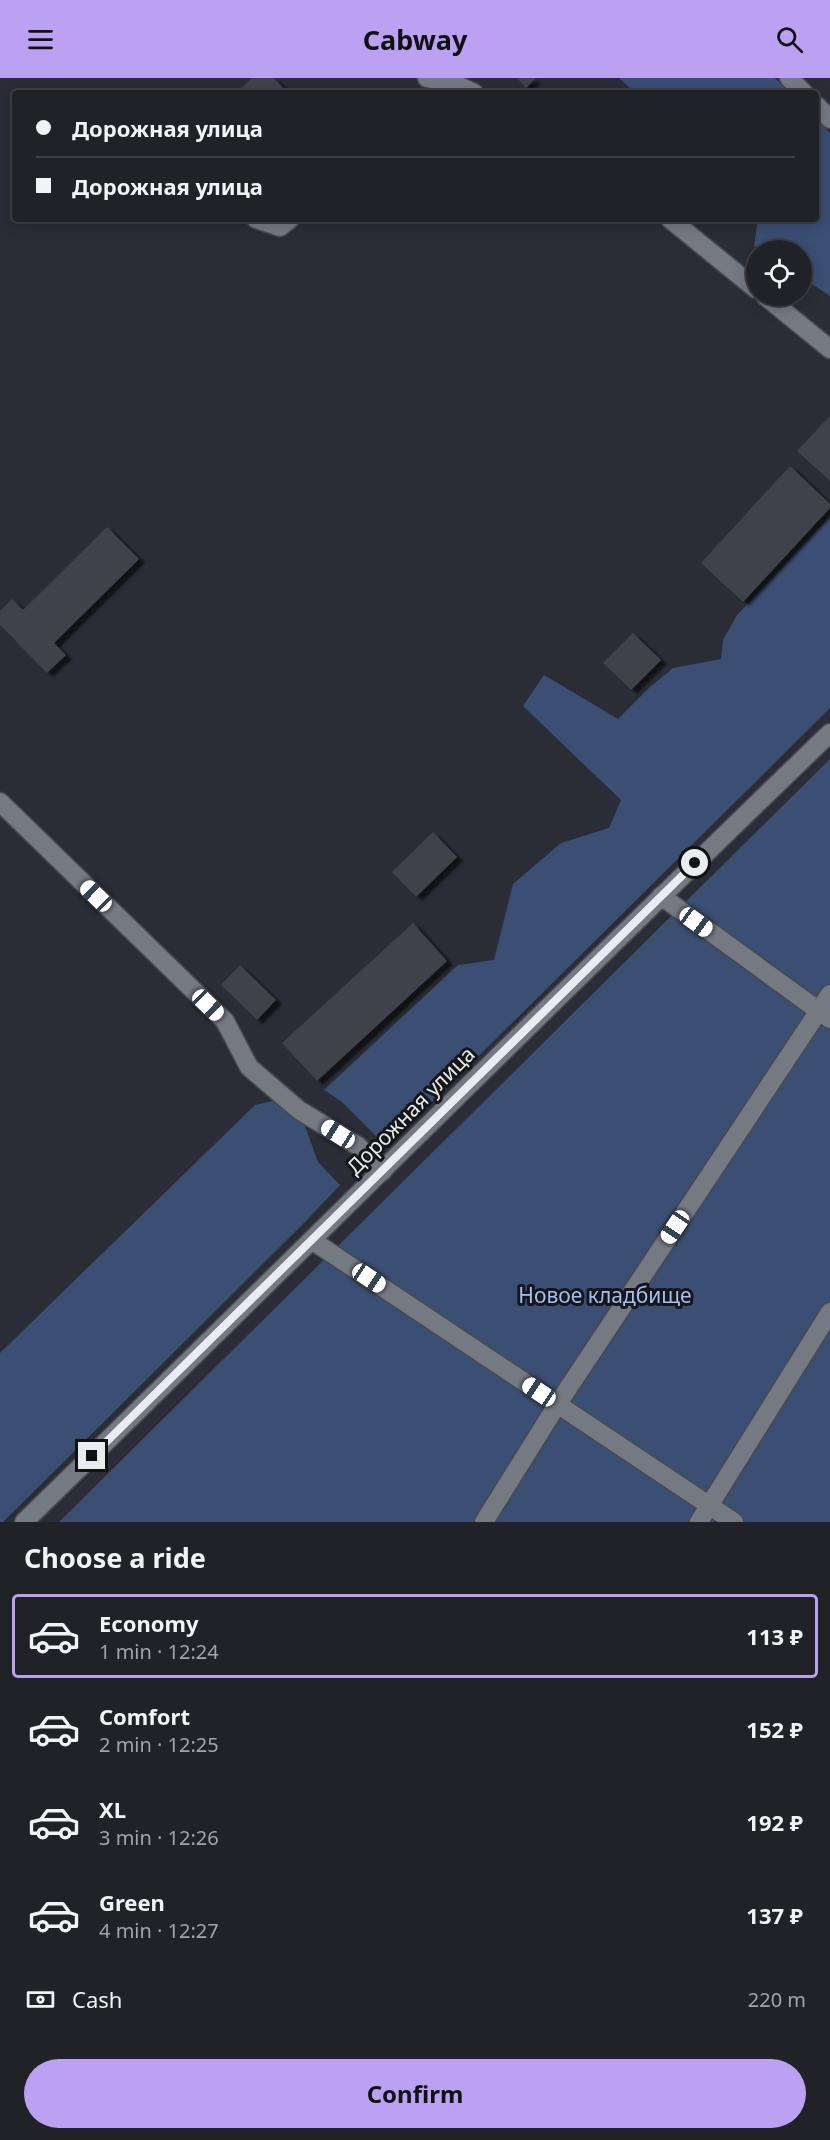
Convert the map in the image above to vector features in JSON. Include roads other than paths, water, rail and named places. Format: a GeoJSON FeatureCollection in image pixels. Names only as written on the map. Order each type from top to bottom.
{"type":"FeatureCollection","features":[{"type":"Feature","properties":{"kind":"street"},"geometry":{"type":"LineString","coordinates":[[427,78],[449,89]]}},
{"type":"Feature","properties":{"kind":"street"},"geometry":{"type":"LineString","coordinates":[[789,78],[801,90]]}},
{"type":"Feature","properties":{"kind":"street"},"geometry":{"type":"LineString","coordinates":[[819,108],[830,119]]}},
{"type":"Feature","properties":{"kind":"street"},"geometry":{"type":"LineString","coordinates":[[265,222],[280,227],[286,222]]}},
{"type":"Feature","properties":{"kind":"street"},"geometry":{"type":"LineString","coordinates":[[674,222],[746,280]]}},
{"type":"Feature","properties":{"kind":"street"},"geometry":{"type":"LineString","coordinates":[[777,306],[830,349]]}},
{"type":"Feature","properties":{"kind":"street","name":"Дорожная улица"},"geometry":{"type":"LineString","coordinates":[[24,1522],[830,733]]}},
{"type":"Feature","properties":{"kind":"street"},"geometry":{"type":"LineString","coordinates":[[0,802],[225,1020],[249,1067],[299,1110],[358,1146],[383,1171]]}},
{"type":"Feature","properties":{"kind":"street"},"geometry":{"type":"LineString","coordinates":[[661,896],[824,1015]]}},
{"type":"Feature","properties":{"kind":"street"},"geometry":{"type":"LineString","coordinates":[[484,1522],[557,1405],[824,1015],[830,994]]}},
{"type":"Feature","properties":{"kind":"street"},"geometry":{"type":"LineString","coordinates":[[313,1241],[734,1522]]}},
{"type":"Feature","properties":{"kind":"street"},"geometry":{"type":"LineString","coordinates":[[699,1522],[830,1312]]}},
{"type":"Feature","properties":{"kind":"park label","name":"Новое кладбище"},"geometry":{"type":"Point","coordinates":[605,1296]}}]}
